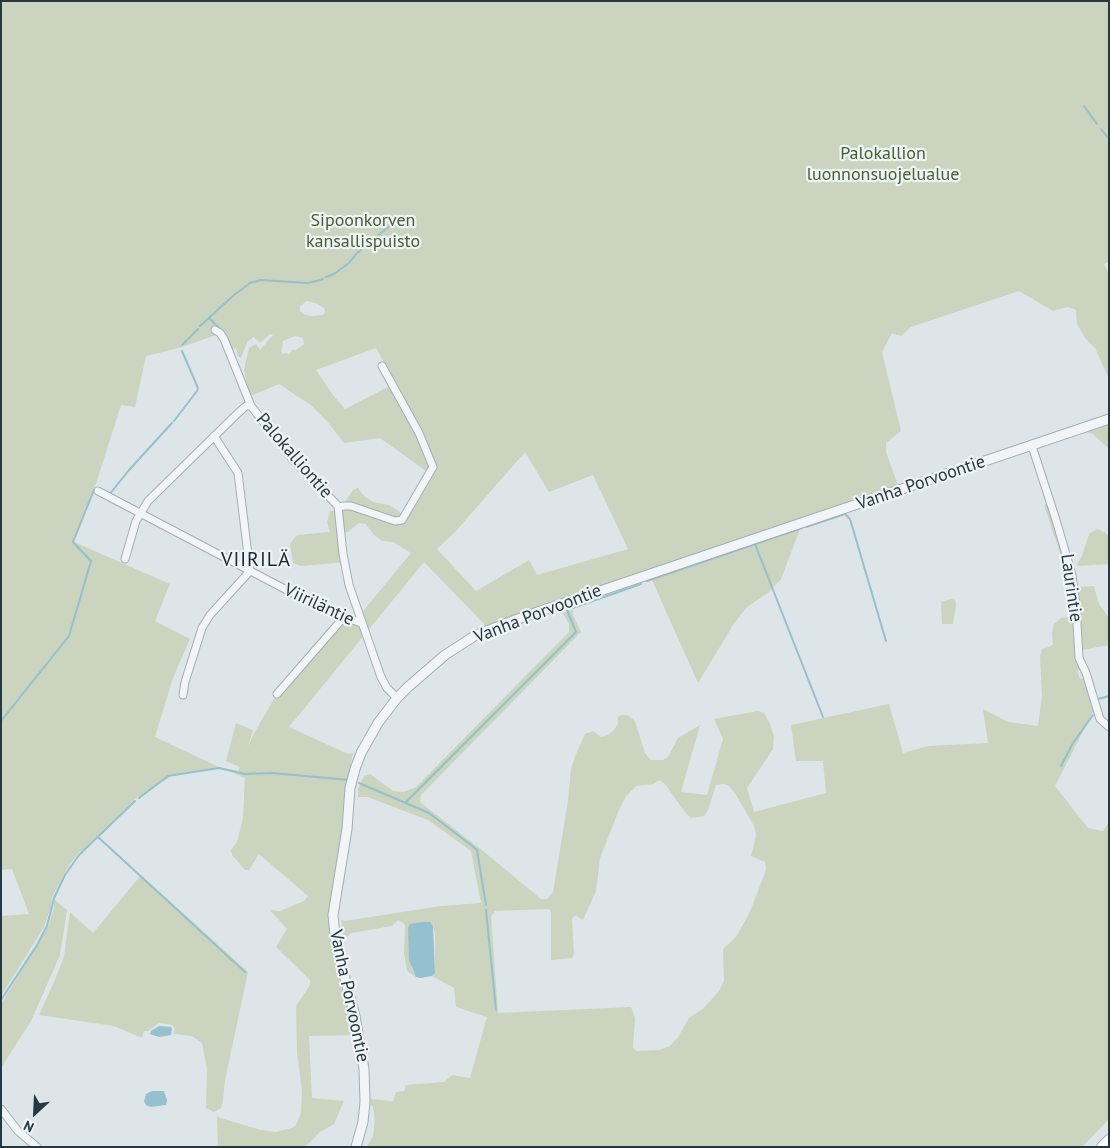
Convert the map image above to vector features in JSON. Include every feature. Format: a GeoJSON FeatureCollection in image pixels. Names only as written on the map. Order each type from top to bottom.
{"type":"FeatureCollection","features":[{"type":"Feature","properties":{"kind":"main road"},"geometry":{"type":"LineString","coordinates":[[1102,1147],[1109,1140]]}},
{"type":"Feature","properties":{"kind":"street","name":"Palokalliontie"},"geometry":{"type":"LineString","coordinates":[[215,330],[224,339],[251,406],[293,460],[339,507],[346,574],[361,623]]}},
{"type":"Feature","properties":{"kind":"street"},"geometry":{"type":"LineString","coordinates":[[339,507],[351,506],[395,521],[402,520],[433,467],[418,433],[382,366]]}},
{"type":"Feature","properties":{"kind":"street","name":"Palokalliontie"},"geometry":{"type":"LineString","coordinates":[[125,560],[132,531],[148,501],[246,406],[251,406]]}},
{"type":"Feature","properties":{"kind":"street","name":"Vanha Porvoontie"},"geometry":{"type":"LineString","coordinates":[[356,1147],[363,1122],[365,1102],[364,1069],[355,1016],[336,945],[333,915],[347,829],[350,788],[355,769],[368,739],[396,698],[445,655],[476,635],[488,630],[592,593],[1109,419]]}},
{"type":"Feature","properties":{"kind":"street"},"geometry":{"type":"LineString","coordinates":[[183,696],[185,682],[202,628],[210,616],[250,571],[238,473],[214,436]]}},
{"type":"Feature","properties":{"kind":"street","name":"Laurintie"},"geometry":{"type":"LineString","coordinates":[[1032,446],[1072,575],[1079,658],[1086,673],[1100,719],[1109,727]]}},
{"type":"Feature","properties":{"kind":"street","name":"Viiriläntie"},"geometry":{"type":"LineString","coordinates":[[98,491],[321,608],[361,623],[381,677],[387,688],[396,698]]}},
{"type":"Feature","properties":{"kind":"street"},"geometry":{"type":"LineString","coordinates":[[277,694],[344,617]]}},
{"type":"Feature","properties":{"kind":"street"},"geometry":{"type":"LineString","coordinates":[[1,1109],[18,1131],[37,1147]]}},
{"type":"Feature","properties":{"kind":"green space"},"geometry":{"type":"Polygon","coordinates":[[[1,1],[1109,1],[1109,262],[1104,264],[1109,274],[1109,379],[1095,348],[1086,339],[1077,324],[1076,310],[1068,307],[1053,311],[1019,291],[911,327],[901,336],[892,333],[882,352],[901,431],[886,443],[886,452],[898,485],[556,601],[487,627],[424,562],[289,727],[348,754],[353,753],[345,789],[341,837],[329,912],[329,928],[354,1035],[309,1036],[312,1098],[344,1101],[334,1124],[320,1132],[305,1147],[218,1147],[217,1117],[261,1130],[276,1132],[292,1128],[296,1125],[301,1113],[302,1090],[297,1053],[296,1006],[310,985],[310,980],[276,947],[287,929],[270,910],[280,911],[304,901],[308,896],[259,854],[249,870],[245,870],[232,855],[231,850],[237,842],[243,818],[245,778],[221,767],[238,771],[240,767],[226,761],[236,723],[253,730],[248,747],[277,694],[344,617],[361,623],[359,616],[411,553],[393,542],[382,541],[374,535],[366,524],[359,523],[348,532],[341,533],[345,562],[301,566],[293,563],[290,544],[297,535],[330,532],[327,522],[330,511],[339,511],[353,490],[358,488],[364,496],[373,502],[389,505],[400,512],[405,521],[433,476],[380,438],[344,443],[312,406],[279,384],[248,397],[244,388],[247,387],[244,370],[250,347],[256,344],[260,350],[273,335],[270,334],[260,343],[254,337],[248,341],[241,358],[238,356],[236,348],[232,349],[234,357],[219,334],[179,348],[146,356],[135,407],[121,405],[96,484],[74,542],[170,584],[155,621],[190,639],[173,678],[155,737],[219,767],[173,775],[134,800],[82,852],[81,850],[69,865],[52,897],[44,927],[1,996],[1,916],[29,914],[12,869],[1,870],[1,1]],[[307,301],[300,306],[300,311],[305,315],[323,315],[325,312],[324,308],[318,304],[307,301]],[[295,336],[283,341],[281,354],[287,353],[289,355],[292,350],[296,350],[304,344],[303,338],[295,336]],[[376,348],[316,370],[345,409],[392,385],[418,426],[376,348]],[[525,452],[456,531],[437,549],[476,591],[529,560],[537,575],[628,549],[593,475],[549,492],[525,452]]]}},
{"type":"Feature","properties":{"kind":"green space"},"geometry":{"type":"Polygon","coordinates":[[[1109,423],[1109,449],[1093,434],[1085,432],[1109,423]]]}},
{"type":"Feature","properties":{"kind":"green space"},"geometry":{"type":"Polygon","coordinates":[[[1047,504],[1069,575],[1075,652],[1081,650],[1078,587],[1094,586],[1099,604],[1109,618],[1109,645],[1082,650],[1084,668],[1077,671],[1080,679],[1087,677],[1096,706],[1055,786],[1088,828],[1103,831],[1109,822],[1109,1119],[1082,1147],[367,1147],[373,1136],[375,1121],[370,1099],[393,1101],[396,1092],[404,1091],[406,1085],[444,1082],[452,1075],[470,1078],[487,1017],[456,1007],[454,988],[432,976],[435,973],[435,933],[430,922],[411,967],[416,977],[407,971],[404,953],[405,925],[402,922],[398,920],[392,926],[351,933],[344,939],[341,920],[345,921],[441,906],[481,903],[471,851],[428,820],[368,797],[358,797],[358,789],[364,776],[370,774],[393,791],[403,792],[416,787],[569,632],[569,624],[561,613],[573,610],[573,615],[581,632],[421,795],[420,802],[541,899],[547,899],[553,892],[568,801],[571,769],[576,754],[585,734],[593,731],[601,737],[608,735],[618,724],[618,717],[621,715],[627,715],[635,721],[645,753],[651,760],[663,760],[668,757],[678,738],[700,725],[681,792],[707,795],[723,739],[714,719],[758,711],[764,713],[774,736],[773,749],[747,788],[754,812],[826,793],[823,761],[796,761],[791,725],[889,704],[903,753],[928,746],[988,743],[983,709],[1008,722],[1038,726],[1042,696],[1040,657],[1042,649],[1053,644],[1054,624],[1061,618],[1071,617],[1069,580],[1044,505],[1047,504]],[[660,780],[653,784],[636,786],[626,796],[600,858],[596,891],[583,920],[575,915],[572,919],[574,954],[572,958],[551,960],[551,912],[549,909],[495,911],[491,917],[498,1013],[631,1007],[635,1018],[633,1047],[636,1051],[659,1050],[670,1046],[678,1037],[689,1018],[704,1008],[719,991],[724,981],[723,949],[736,937],[749,914],[765,873],[765,862],[751,856],[756,835],[754,826],[735,793],[728,785],[716,785],[708,810],[704,816],[691,818],[660,780]]]}},
{"type":"Feature","properties":{"kind":"green space"},"geometry":{"type":"Polygon","coordinates":[[[800,529],[781,579],[768,593],[747,607],[735,622],[698,683],[652,580],[800,529]]]}},
{"type":"Feature","properties":{"kind":"green space"},"geometry":{"type":"Polygon","coordinates":[[[1097,529],[1106,533],[1109,537],[1109,564],[1078,566],[1077,564],[1082,556],[1089,534],[1097,529]]]}},
{"type":"Feature","properties":{"kind":"green space"},"geometry":{"type":"Polygon","coordinates":[[[951,599],[955,600],[956,604],[953,624],[942,624],[941,602],[951,599]]]}},
{"type":"Feature","properties":{"kind":"green space"},"geometry":{"type":"Polygon","coordinates":[[[141,875],[248,972],[225,1080],[223,1101],[221,1108],[214,1112],[206,1108],[207,1069],[202,1043],[192,1036],[174,1034],[175,1028],[172,1025],[159,1023],[148,1031],[144,1031],[142,1038],[114,1026],[39,1015],[64,956],[70,912],[93,933],[141,875]]]}},
{"type":"Feature","properties":{"kind":"green space"},"geometry":{"type":"Polygon","coordinates":[[[54,899],[67,910],[60,955],[31,1021],[1,1068],[1,1004],[48,927],[54,907],[54,899]]]}},
{"type":"Feature","properties":{"kind":"water"},"geometry":{"type":"Polygon","coordinates":[[[430,922],[433,926],[435,973],[432,976],[420,978],[416,977],[409,960],[408,928],[410,924],[430,922]]]}},
{"type":"Feature","properties":{"kind":"water"},"geometry":{"type":"Polygon","coordinates":[[[159,1026],[171,1027],[171,1035],[159,1037],[150,1034],[151,1031],[159,1026]]]}},
{"type":"Feature","properties":{"kind":"water"},"geometry":{"type":"Polygon","coordinates":[[[152,1091],[164,1091],[167,1100],[166,1105],[151,1107],[146,1105],[144,1101],[146,1094],[152,1091]]]}},
{"type":"Feature","properties":{"kind":"waterway"},"geometry":{"type":"LineString","coordinates":[[1084,106],[1097,124]]}},
{"type":"Feature","properties":{"kind":"waterway"},"geometry":{"type":"LineString","coordinates":[[1101,129],[1109,139]]}},
{"type":"Feature","properties":{"kind":"waterway"},"geometry":{"type":"LineString","coordinates":[[326,277],[334,274],[349,263],[356,254],[399,218]]}},
{"type":"Feature","properties":{"kind":"waterway"},"geometry":{"type":"LineString","coordinates":[[200,326],[250,283],[261,280],[307,283],[323,279]]}},
{"type":"Feature","properties":{"kind":"waterway"},"geometry":{"type":"LineString","coordinates":[[210,319],[224,333]]}},
{"type":"Feature","properties":{"kind":"waterway"},"geometry":{"type":"LineString","coordinates":[[182,345],[198,329]]}},
{"type":"Feature","properties":{"kind":"waterway"},"geometry":{"type":"LineString","coordinates":[[174,421],[198,388],[182,351]]}},
{"type":"Feature","properties":{"kind":"waterway"},"geometry":{"type":"LineString","coordinates":[[109,495],[172,423]]}},
{"type":"Feature","properties":{"kind":"waterway"},"geometry":{"type":"LineString","coordinates":[[1,721],[69,636],[91,561],[73,542],[95,491]]}},
{"type":"Feature","properties":{"kind":"waterway"},"geometry":{"type":"LineString","coordinates":[[806,527],[845,514],[850,519],[886,641]]}},
{"type":"Feature","properties":{"kind":"waterway"},"geometry":{"type":"LineString","coordinates":[[647,581],[802,528]]}},
{"type":"Feature","properties":{"kind":"waterway"},"geometry":{"type":"LineString","coordinates":[[755,544],[823,717]]}},
{"type":"Feature","properties":{"kind":"waterway"},"geometry":{"type":"LineString","coordinates":[[406,802],[576,632],[567,610],[641,584]]}},
{"type":"Feature","properties":{"kind":"waterway"},"geometry":{"type":"LineString","coordinates":[[1098,699],[1109,696]]}},
{"type":"Feature","properties":{"kind":"waterway"},"geometry":{"type":"LineString","coordinates":[[1061,766],[1073,743],[1093,715]]}},
{"type":"Feature","properties":{"kind":"waterway"},"geometry":{"type":"LineString","coordinates":[[139,798],[168,776],[219,768],[245,774],[272,773],[349,780]]}},
{"type":"Feature","properties":{"kind":"waterway"},"geometry":{"type":"LineString","coordinates":[[359,783],[429,813],[477,850],[486,905]]}},
{"type":"Feature","properties":{"kind":"waterway"},"geometry":{"type":"LineString","coordinates":[[1,1000],[37,945],[47,926],[54,898],[65,875],[79,855],[135,801]]}},
{"type":"Feature","properties":{"kind":"waterway"},"geometry":{"type":"LineString","coordinates":[[98,837],[245,972]]}},
{"type":"Feature","properties":{"kind":"waterway"},"geometry":{"type":"LineString","coordinates":[[486,910],[496,1010]]}},
{"type":"Feature","properties":{"kind":"district","name":"VIIRILÄ"},"geometry":{"type":"Point","coordinates":[256,560]}},
{"type":"Feature","properties":{"kind":"park label","name":"Palokallion luonnonsuojelualue"},"geometry":{"type":"Point","coordinates":[883,164]}},
{"type":"Feature","properties":{"kind":"park label","name":"Sipoonkorven kansallispuisto"},"geometry":{"type":"Point","coordinates":[363,231]}}]}
